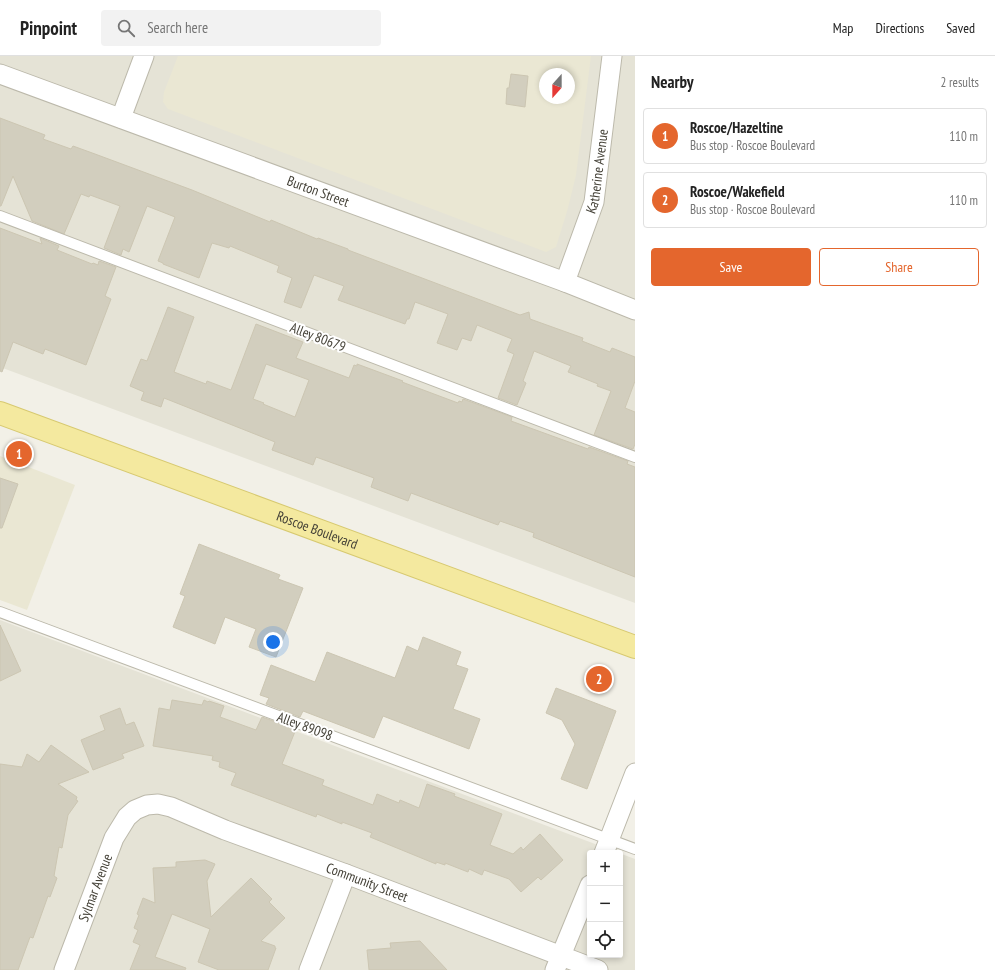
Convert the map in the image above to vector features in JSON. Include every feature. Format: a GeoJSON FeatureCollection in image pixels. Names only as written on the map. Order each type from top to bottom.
{"type":"FeatureCollection","features":[{"type":"Feature","properties":{"kind":"main road","name":"Roscoe Boulevard"},"geometry":{"type":"LineString","coordinates":[[0,413],[635,647]]}},
{"type":"Feature","properties":{"kind":"street"},"geometry":{"type":"LineString","coordinates":[[121,118],[144,56]]}},
{"type":"Feature","properties":{"kind":"street","name":"Katherine Avenue"},"geometry":{"type":"LineString","coordinates":[[565,282],[594,202],[612,56]]}},
{"type":"Feature","properties":{"kind":"street","name":"Burton Street"},"geometry":{"type":"LineString","coordinates":[[0,74],[565,282],[635,310]]}},
{"type":"Feature","properties":{"kind":"street"},"geometry":{"type":"LineString","coordinates":[[607,846],[635,773]]}},
{"type":"Feature","properties":{"kind":"street","name":"Community Street"},"geometry":{"type":"LineString","coordinates":[[135,810],[147,805],[158,804],[171,807],[225,830],[346,874],[557,963],[598,970]]}},
{"type":"Feature","properties":{"kind":"street","name":"Sylmar Avenue"},"geometry":{"type":"LineString","coordinates":[[64,970],[114,838],[127,818],[135,810]]}},
{"type":"Feature","properties":{"kind":"street"},"geometry":{"type":"LineString","coordinates":[[309,970],[346,874]]}},
{"type":"Feature","properties":{"kind":"street"},"geometry":{"type":"LineString","coordinates":[[557,963],[590,886]]}},
{"type":"Feature","properties":{"kind":"lane","name":"Alley 80679"},"geometry":{"type":"LineString","coordinates":[[0,216],[635,457]]}},
{"type":"Feature","properties":{"kind":"lane","name":"Alley 89098"},"geometry":{"type":"LineString","coordinates":[[0,612],[607,846],[635,849]]}},
{"type":"Feature","properties":{"kind":"shaded area"},"geometry":{"type":"Polygon","coordinates":[[[0,56],[635,56],[635,603],[0,367],[0,56]]]}},
{"type":"Feature","properties":{"kind":"shaded area"},"geometry":{"type":"Polygon","coordinates":[[[178,56],[591,56],[576,175],[556,247],[546,252],[168,109],[163,102],[164,92],[178,56]]]}},
{"type":"Feature","properties":{"kind":"shaded area"},"geometry":{"type":"Polygon","coordinates":[[[0,456],[75,485],[27,610],[0,600],[0,456]]]}},
{"type":"Feature","properties":{"kind":"shaded area"},"geometry":{"type":"Polygon","coordinates":[[[0,620],[611,850],[587,850],[587,958],[623,958],[623,854],[635,859],[635,970],[0,970],[0,620]]]}},
{"type":"Feature","properties":{"kind":"building"},"geometry":{"type":"Polygon","coordinates":[[[511,74],[528,76],[525,107],[506,104],[507,88],[509,88],[511,74]]]}},
{"type":"Feature","properties":{"kind":"building"},"geometry":{"type":"Polygon","coordinates":[[[0,118],[45,135],[43,139],[71,149],[73,146],[95,154],[192,190],[270,222],[271,220],[317,239],[318,238],[348,249],[520,315],[529,312],[530,319],[583,338],[582,341],[610,352],[612,348],[635,357],[635,381],[625,408],[635,412],[635,444],[633,449],[594,435],[611,391],[568,372],[571,366],[534,351],[523,381],[526,383],[517,405],[498,398],[514,354],[507,351],[512,339],[477,325],[471,341],[462,338],[457,350],[437,343],[448,314],[415,302],[409,319],[407,319],[405,324],[338,300],[344,286],[314,275],[301,308],[284,302],[292,278],[277,272],[279,266],[230,246],[229,248],[212,243],[199,278],[158,261],[175,217],[147,206],[129,252],[123,249],[121,255],[104,248],[120,206],[90,195],[89,197],[81,194],[64,234],[32,221],[13,176],[0,206],[0,118]]]}},
{"type":"Feature","properties":{"kind":"building"},"geometry":{"type":"Polygon","coordinates":[[[0,228],[42,244],[40,238],[59,246],[57,250],[92,264],[98,265],[99,261],[116,267],[105,296],[111,299],[86,365],[45,349],[43,354],[13,342],[2,372],[0,371],[0,228]]]}},
{"type":"Feature","properties":{"kind":"building"},"geometry":{"type":"Polygon","coordinates":[[[168,307],[194,317],[174,372],[206,384],[207,381],[231,390],[256,324],[303,342],[296,358],[349,378],[354,365],[357,366],[357,364],[458,403],[459,401],[462,402],[463,399],[512,417],[511,421],[588,449],[589,447],[628,461],[627,464],[635,467],[635,577],[533,537],[534,533],[500,521],[498,525],[411,493],[408,501],[371,487],[374,478],[316,457],[313,465],[272,450],[275,442],[164,398],[161,407],[141,400],[144,392],[130,386],[141,359],[147,361],[168,307]],[[266,364],[253,399],[295,417],[309,380],[266,364]]]}},
{"type":"Feature","properties":{"kind":"building"},"geometry":{"type":"Polygon","coordinates":[[[0,478],[18,484],[2,528],[0,528],[0,478]]]}},
{"type":"Feature","properties":{"kind":"building"},"geometry":{"type":"Polygon","coordinates":[[[199,544],[280,575],[278,579],[303,588],[276,657],[249,647],[256,629],[225,617],[215,644],[173,627],[185,596],[180,594],[199,544]]]}},
{"type":"Feature","properties":{"kind":"building"},"geometry":{"type":"Polygon","coordinates":[[[0,625],[21,671],[0,681],[0,625]]]}},
{"type":"Feature","properties":{"kind":"building"},"geometry":{"type":"Polygon","coordinates":[[[423,637],[461,652],[456,665],[468,669],[453,709],[480,719],[469,749],[383,716],[374,738],[303,711],[300,717],[266,704],[269,698],[260,695],[271,665],[315,682],[327,652],[395,678],[407,646],[418,651],[423,637]]]}},
{"type":"Feature","properties":{"kind":"building"},"geometry":{"type":"Polygon","coordinates":[[[556,688],[616,711],[587,789],[561,779],[575,744],[562,720],[546,713],[556,688]]]}},
{"type":"Feature","properties":{"kind":"building"},"geometry":{"type":"Polygon","coordinates":[[[172,700],[202,705],[204,700],[224,706],[220,717],[256,730],[262,717],[296,729],[282,764],[324,780],[322,785],[373,805],[377,794],[399,803],[400,800],[419,808],[427,784],[502,814],[490,845],[513,854],[521,847],[523,850],[540,834],[563,860],[541,880],[538,877],[521,892],[509,879],[484,870],[482,875],[469,869],[468,872],[445,863],[445,865],[436,862],[436,864],[370,837],[372,833],[342,822],[342,824],[317,814],[316,817],[231,785],[236,773],[219,767],[220,762],[212,760],[213,756],[153,746],[159,708],[170,710],[172,700]]]}},
{"type":"Feature","properties":{"kind":"building"},"geometry":{"type":"Polygon","coordinates":[[[120,708],[126,725],[134,722],[144,746],[122,754],[124,758],[93,770],[81,740],[105,730],[100,716],[120,708]]]}},
{"type":"Feature","properties":{"kind":"building"},"geometry":{"type":"Polygon","coordinates":[[[51,745],[89,772],[58,784],[77,797],[76,800],[78,801],[68,815],[62,848],[59,847],[54,876],[57,878],[50,897],[48,896],[33,938],[30,937],[18,970],[0,970],[0,764],[22,767],[27,754],[39,762],[51,745]]]}},
{"type":"Feature","properties":{"kind":"building"},"geometry":{"type":"Polygon","coordinates":[[[205,860],[215,864],[207,881],[211,917],[251,878],[272,899],[269,902],[285,918],[261,941],[275,946],[276,948],[268,970],[219,970],[198,962],[210,929],[172,914],[155,957],[186,968],[185,970],[130,970],[140,945],[133,942],[138,930],[134,928],[139,915],[137,914],[143,898],[155,903],[153,868],[176,867],[176,862],[205,860]]]}},
{"type":"Feature","properties":{"kind":"building"},"geometry":{"type":"Polygon","coordinates":[[[420,941],[447,970],[369,970],[367,950],[391,948],[390,943],[420,941]]]}},
{"type":"Feature","properties":{"kind":"place","name":"Roscoe/Hazeltine"},"geometry":{"type":"Point","coordinates":[19,454]}},
{"type":"Feature","properties":{"kind":"place","name":"Roscoe/Wakefield"},"geometry":{"type":"Point","coordinates":[599,679]}}]}
